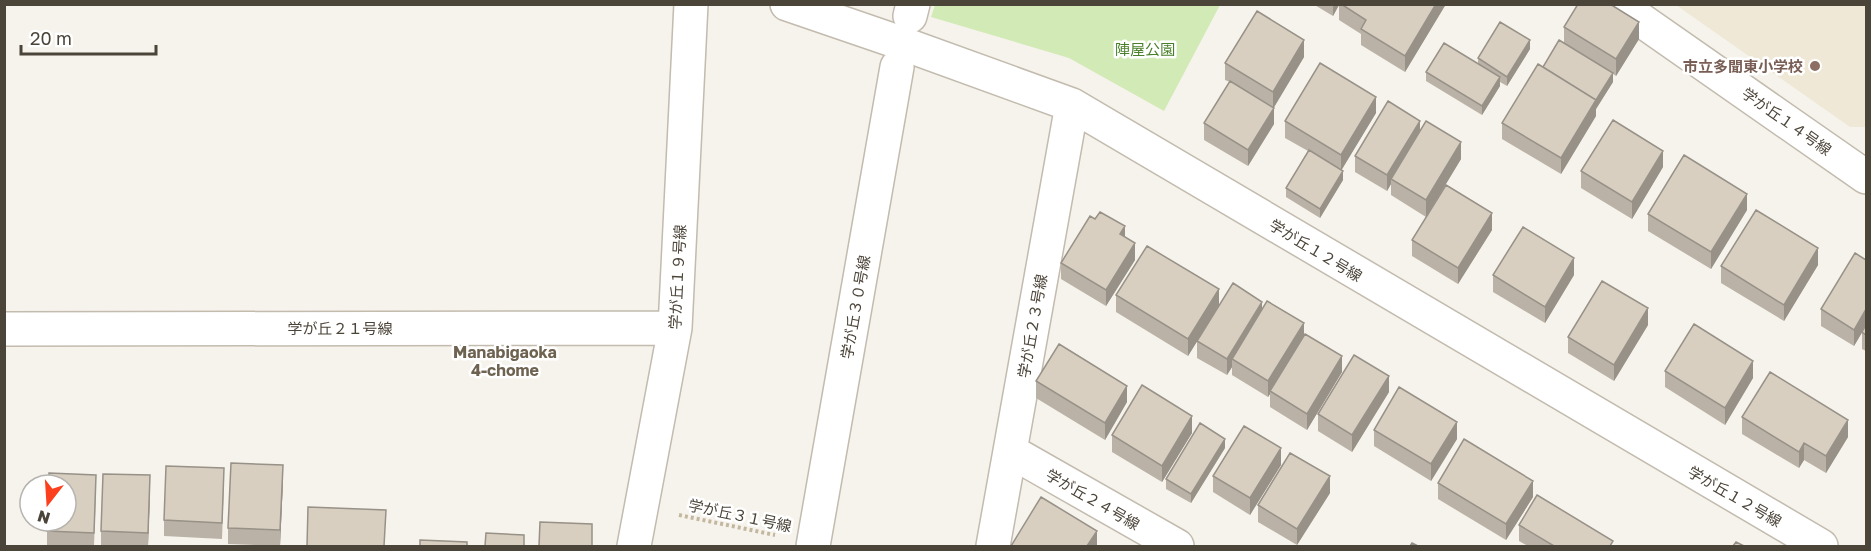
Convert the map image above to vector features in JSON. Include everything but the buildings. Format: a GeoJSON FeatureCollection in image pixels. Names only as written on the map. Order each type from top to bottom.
{"type":"FeatureCollection","features":[{"type":"Feature","properties":{"kind":"street","name":"学が丘１９号線"},"geometry":{"type":"LineString","coordinates":[[634,546],[675,328],[691,4]]}},
{"type":"Feature","properties":{"kind":"street","name":"学が丘１２号線"},"geometry":{"type":"LineString","coordinates":[[787,4],[1072,105],[1821,546]]}},
{"type":"Feature","properties":{"kind":"street","name":"学が丘１４号線"},"geometry":{"type":"LineString","coordinates":[[1618,4],[1866,177]]}},
{"type":"Feature","properties":{"kind":"street","name":"学が丘３０号線"},"geometry":{"type":"LineString","coordinates":[[813,545],[897,67]]}},
{"type":"Feature","properties":{"kind":"street","name":"学が丘２３号線"},"geometry":{"type":"LineString","coordinates":[[993,546],[1072,105]]}},
{"type":"Feature","properties":{"kind":"street","name":"学が丘２１号線"},"geometry":{"type":"LineString","coordinates":[[4,329],[675,328]]}},
{"type":"Feature","properties":{"kind":"street","name":"学が丘２４号線"},"geometry":{"type":"LineString","coordinates":[[1010,451],[1177,546]]}},
{"type":"Feature","properties":{"kind":"path","name":"学が丘３１号線"},"geometry":{"type":"LineString","coordinates":[[642,507],[813,545]]}},
{"type":"Feature","properties":{"kind":"shaded area","name":"市立多聞東小学校"},"geometry":{"type":"Polygon","coordinates":[[[1676,5],[1866,5],[1866,127],[1850,127],[1676,5]]]}},
{"type":"Feature","properties":{"kind":"green space","name":"陣屋公園"},"geometry":{"type":"Polygon","coordinates":[[[935,4],[1220,5],[1164,111],[1069,58],[931,17],[935,4]]]}},
{"type":"Feature","properties":{"kind":"place","name":"市立多聞東小学校"},"geometry":{"type":"Point","coordinates":[1815,66]}},
{"type":"Feature","properties":{"kind":"district","name":"Manabigaoka 4-chome"},"geometry":{"type":"Point","coordinates":[505,361]}}]}
